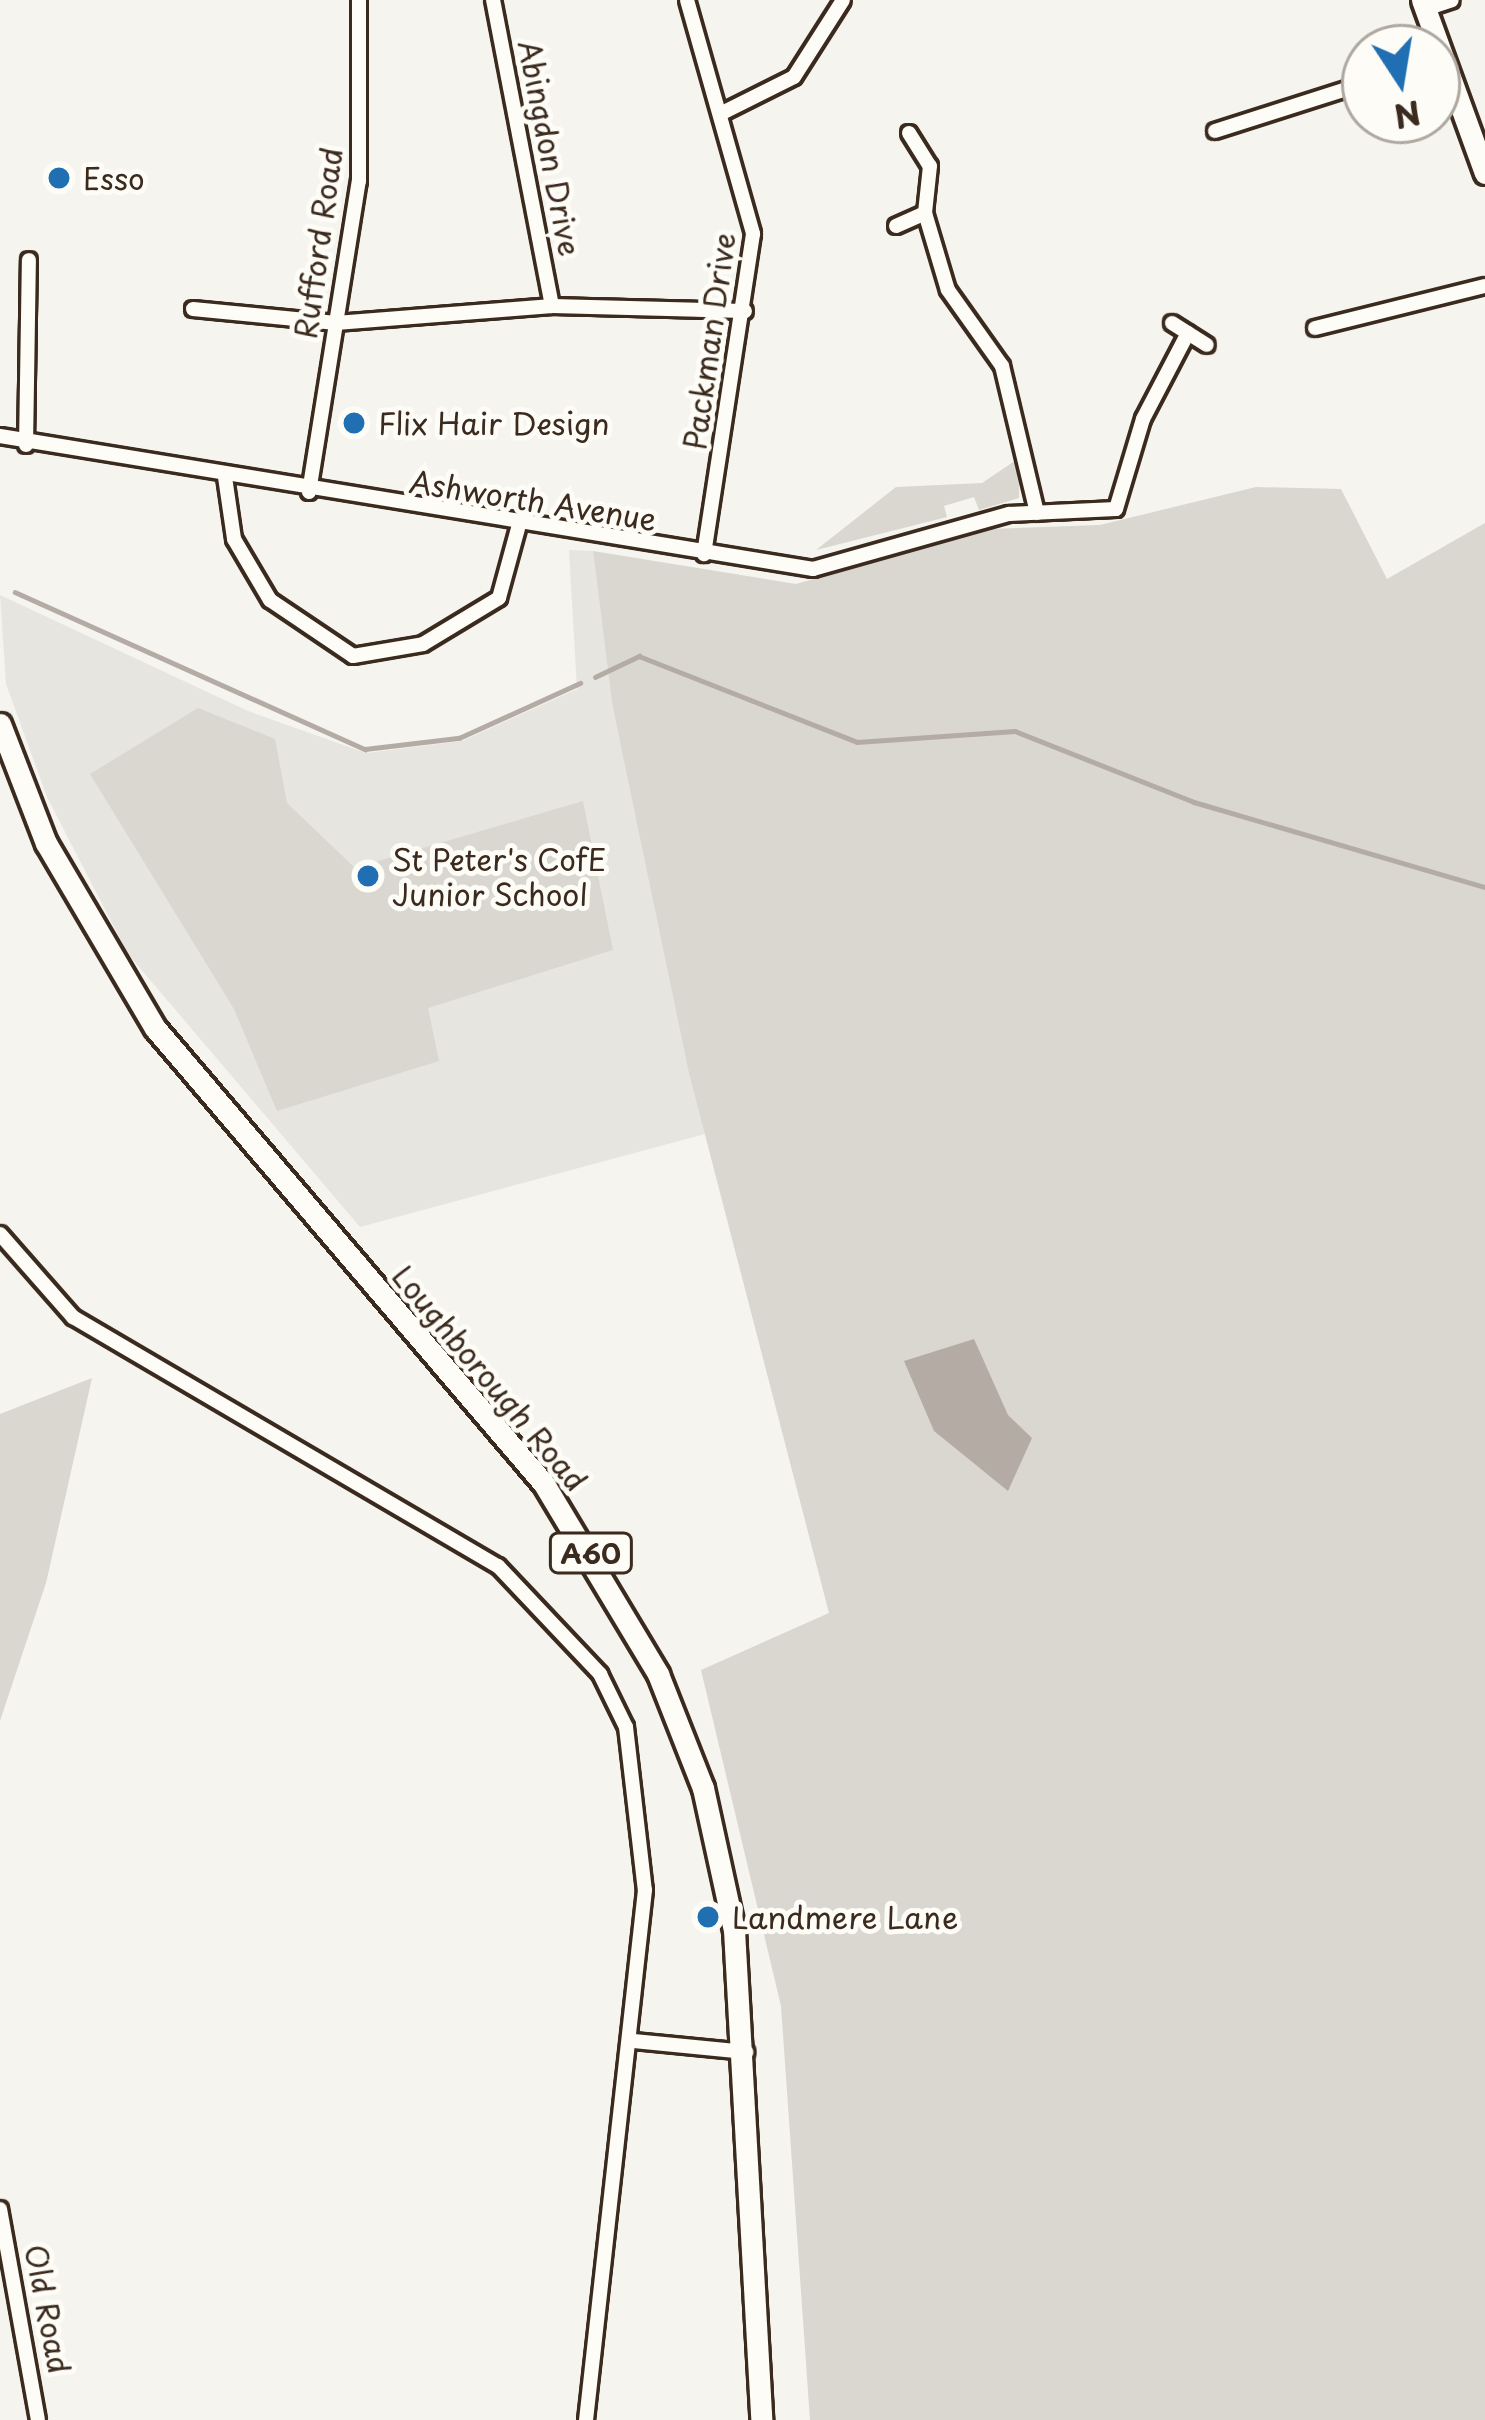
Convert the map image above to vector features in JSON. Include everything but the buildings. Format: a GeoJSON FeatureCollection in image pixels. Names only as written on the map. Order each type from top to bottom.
{"type":"FeatureCollection","features":[{"type":"Feature","properties":{"kind":"main road"},"geometry":{"type":"LineString","coordinates":[[1461,108],[1483,160]]}},
{"type":"Feature","properties":{"kind":"main road","name":"Loughborough Road"},"geometry":{"type":"LineString","coordinates":[[2,736],[71,891],[155,1028],[474,1396],[625,1610],[710,1810],[746,2052],[761,2420]]}},
{"type":"Feature","properties":{"kind":"street","name":"Rufford Road"},"geometry":{"type":"LineString","coordinates":[[309,492],[359,182],[359,0]]}},
{"type":"Feature","properties":{"kind":"street","name":"Abingdon Drive"},"geometry":{"type":"LineString","coordinates":[[493,0],[552,306]]}},
{"type":"Feature","properties":{"kind":"street","name":"Packman Drive"},"geometry":{"type":"LineString","coordinates":[[687,0],[752,220],[745,310],[704,554]]}},
{"type":"Feature","properties":{"kind":"street"},"geometry":{"type":"LineString","coordinates":[[722,113],[794,77],[843,0]]}},
{"type":"Feature","properties":{"kind":"street"},"geometry":{"type":"LineString","coordinates":[[1424,4],[1452,0]]}},
{"type":"Feature","properties":{"kind":"street"},"geometry":{"type":"LineString","coordinates":[[1215,131],[1341,91]]}},
{"type":"Feature","properties":{"kind":"street"},"geometry":{"type":"LineString","coordinates":[[909,133],[930,166],[925,212],[950,295],[1000,359],[1037,513]]}},
{"type":"Feature","properties":{"kind":"street"},"geometry":{"type":"LineString","coordinates":[[896,226],[925,212]]}},
{"type":"Feature","properties":{"kind":"street"},"geometry":{"type":"LineString","coordinates":[[14,446],[29,260]]}},
{"type":"Feature","properties":{"kind":"street"},"geometry":{"type":"LineString","coordinates":[[1316,328],[1485,286]]}},
{"type":"Feature","properties":{"kind":"street"},"geometry":{"type":"LineString","coordinates":[[193,309],[336,323],[552,306],[745,310]]}},
{"type":"Feature","properties":{"kind":"street"},"geometry":{"type":"LineString","coordinates":[[1172,323],[1207,345]]}},
{"type":"Feature","properties":{"kind":"street","name":"Ashworth Avenue"},"geometry":{"type":"LineString","coordinates":[[0,436],[14,446],[813,569],[1037,513],[1116,509],[1143,419],[1188,333]]}},
{"type":"Feature","properties":{"kind":"street"},"geometry":{"type":"LineString","coordinates":[[225,477],[234,539],[269,600],[353,656],[423,644],[499,598],[519,525]]}},
{"type":"Feature","properties":{"kind":"street"},"geometry":{"type":"LineString","coordinates":[[0,1234],[73,1317],[498,1566],[601,1674],[626,1727],[642,1823],[633,2041],[586,2420]]}},
{"type":"Feature","properties":{"kind":"street"},"geometry":{"type":"LineString","coordinates":[[633,2041],[746,2052]]}},
{"type":"Feature","properties":{"kind":"street","name":"Old Road"},"geometry":{"type":"LineString","coordinates":[[0,2209],[38,2420]]}},
{"type":"Feature","properties":{"kind":"shaded area"},"geometry":{"type":"Polygon","coordinates":[[[1019,458],[1019,498],[979,510],[974,497],[944,506],[947,517],[816,550],[896,487],[982,483],[1019,458]]]}},
{"type":"Feature","properties":{"kind":"shaded area"},"geometry":{"type":"Polygon","coordinates":[[[1256,487],[1341,489],[1387,579],[1485,523],[1485,2420],[810,2420],[781,2006],[701,1670],[829,1613],[689,1073],[612,703],[593,551],[796,584],[989,529],[1100,525],[1256,487]]]}},
{"type":"Feature","properties":{"kind":"shaded area","name":"St Peter's CofE Junior School"},"geometry":{"type":"Polygon","coordinates":[[[569,550],[593,551],[612,703],[705,1134],[360,1227],[128,954],[47,797],[6,684],[0,595],[248,711],[366,753],[462,741],[577,689],[569,550]]]}},
{"type":"Feature","properties":{"kind":"shaded area"},"geometry":{"type":"Polygon","coordinates":[[[198,708],[275,739],[287,803],[355,868],[583,801],[613,950],[428,1008],[439,1061],[277,1111],[234,1009],[90,774],[198,708]]]}},
{"type":"Feature","properties":{"kind":"shaded area"},"geometry":{"type":"Polygon","coordinates":[[[974,1339],[1008,1415],[1032,1438],[1008,1491],[934,1431],[904,1361],[974,1339]]]}},
{"type":"Feature","properties":{"kind":"shaded area"},"geometry":{"type":"Polygon","coordinates":[[[92,1378],[46,1583],[0,1721],[0,1414],[92,1378]]]}},
{"type":"Feature","properties":{"kind":"waterway"},"geometry":{"type":"LineString","coordinates":[[15,592],[365,749],[459,738],[580,683]]}},
{"type":"Feature","properties":{"kind":"waterway"},"geometry":{"type":"LineString","coordinates":[[595,677],[639,656],[857,742],[1015,731],[1194,802],[1485,887]]}},
{"type":"Feature","properties":{"kind":"place","name":"Esso"},"geometry":{"type":"Point","coordinates":[59,178]}},
{"type":"Feature","properties":{"kind":"place","name":"Flix Hair Design"},"geometry":{"type":"Point","coordinates":[354,423]}},
{"type":"Feature","properties":{"kind":"place","name":"St Peter's CofE Junior School"},"geometry":{"type":"Point","coordinates":[368,876]}},
{"type":"Feature","properties":{"kind":"place","name":"Landmere Lane"},"geometry":{"type":"Point","coordinates":[708,1917]}}]}
